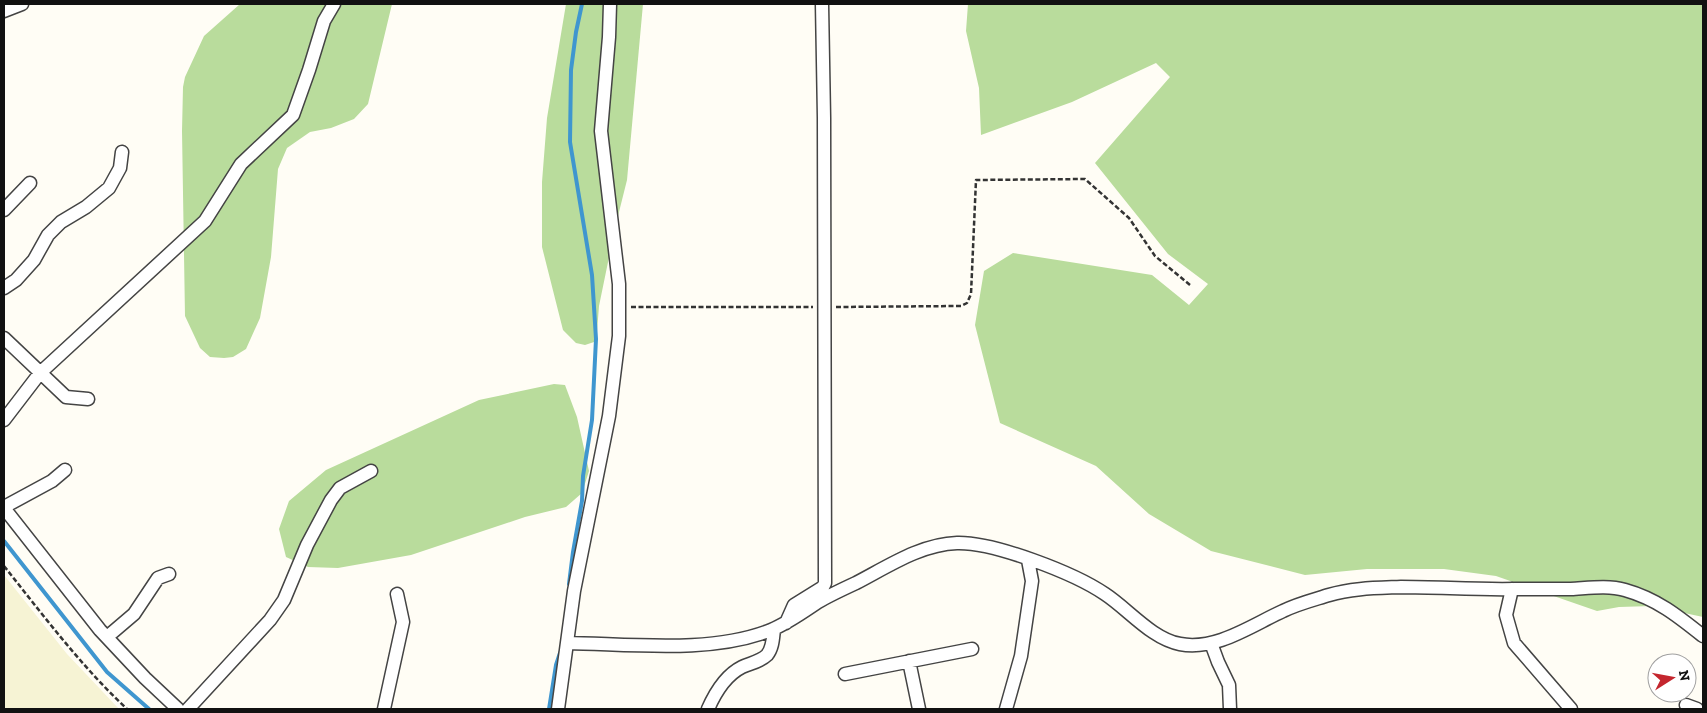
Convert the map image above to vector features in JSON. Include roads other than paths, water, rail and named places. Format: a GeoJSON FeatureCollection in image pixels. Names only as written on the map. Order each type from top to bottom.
{"type":"FeatureCollection","features":[{"type":"Feature","properties":{"kind":"street"},"geometry":{"type":"LineString","coordinates":[[4,11],[22,4]]}},
{"type":"Feature","properties":{"kind":"street"},"geometry":{"type":"LineString","coordinates":[[4,420],[40,372],[205,221],[241,164],[293,115],[324,21],[334,4]]}},
{"type":"Feature","properties":{"kind":"street"},"geometry":{"type":"LineString","coordinates":[[558,709],[574,591],[609,416],[618,353],[619,284],[600,131],[609,37],[610,4]]}},
{"type":"Feature","properties":{"kind":"street"},"geometry":{"type":"LineString","coordinates":[[708,709],[714,696],[726,680],[740,668],[766,655],[780,626],[794,606],[823,587],[825,583],[822,4]]}},
{"type":"Feature","properties":{"kind":"street"},"geometry":{"type":"LineString","coordinates":[[4,288],[16,280],[34,260],[48,235],[61,222],[86,207],[109,188],[120,168],[122,152]]}},
{"type":"Feature","properties":{"kind":"street"},"geometry":{"type":"LineString","coordinates":[[4,210],[30,183]]}},
{"type":"Feature","properties":{"kind":"street"},"geometry":{"type":"LineString","coordinates":[[4,338],[66,397],[88,399]]}},
{"type":"Feature","properties":{"kind":"street"},"geometry":{"type":"LineString","coordinates":[[66,470],[52,481],[4,508],[107,637],[145,678],[178,709]]}},
{"type":"Feature","properties":{"kind":"street"},"geometry":{"type":"LineString","coordinates":[[188,709],[270,620],[284,600],[307,545],[331,500],[340,488],[371,472]]}},
{"type":"Feature","properties":{"kind":"street"},"geometry":{"type":"LineString","coordinates":[[567,643],[679,645],[727,643],[754,637],[780,626],[822,600],[898,561],[926,549],[957,543],[990,547],[1073,576],[1104,594],[1148,628],[1179,644],[1196,645],[1210,643],[1233,635],[1286,610],[1341,592],[1377,588],[1512,589],[1601,587],[1623,589],[1653,600],[1669,609],[1703,636]]}},
{"type":"Feature","properties":{"kind":"street"},"geometry":{"type":"LineString","coordinates":[[1006,709],[1021,656],[1032,581],[1028,560]]}},
{"type":"Feature","properties":{"kind":"street"},"geometry":{"type":"LineString","coordinates":[[107,637],[134,614],[158,578],[169,574]]}},
{"type":"Feature","properties":{"kind":"street"},"geometry":{"type":"LineString","coordinates":[[1512,589],[1506,614],[1514,644],[1571,709]]}},
{"type":"Feature","properties":{"kind":"street"},"geometry":{"type":"LineString","coordinates":[[384,709],[403,622],[397,594]]}},
{"type":"Feature","properties":{"kind":"street"},"geometry":{"type":"LineString","coordinates":[[1210,643],[1229,685],[1230,709]]}},
{"type":"Feature","properties":{"kind":"street"},"geometry":{"type":"LineString","coordinates":[[845,674],[972,649]]}},
{"type":"Feature","properties":{"kind":"street"},"geometry":{"type":"LineString","coordinates":[[910,661],[919,709]]}},
{"type":"Feature","properties":{"kind":"waterway"},"geometry":{"type":"LineString","coordinates":[[569,584],[592,420],[596,339],[592,275],[570,142],[571,70],[582,4]]}},
{"type":"Feature","properties":{"kind":"waterway"},"geometry":{"type":"LineString","coordinates":[[4,541],[107,672],[149,709]]}},
{"type":"Feature","properties":{"kind":"waterway"},"geometry":{"type":"LineString","coordinates":[[549,709],[556,665],[560,653]]}}]}
